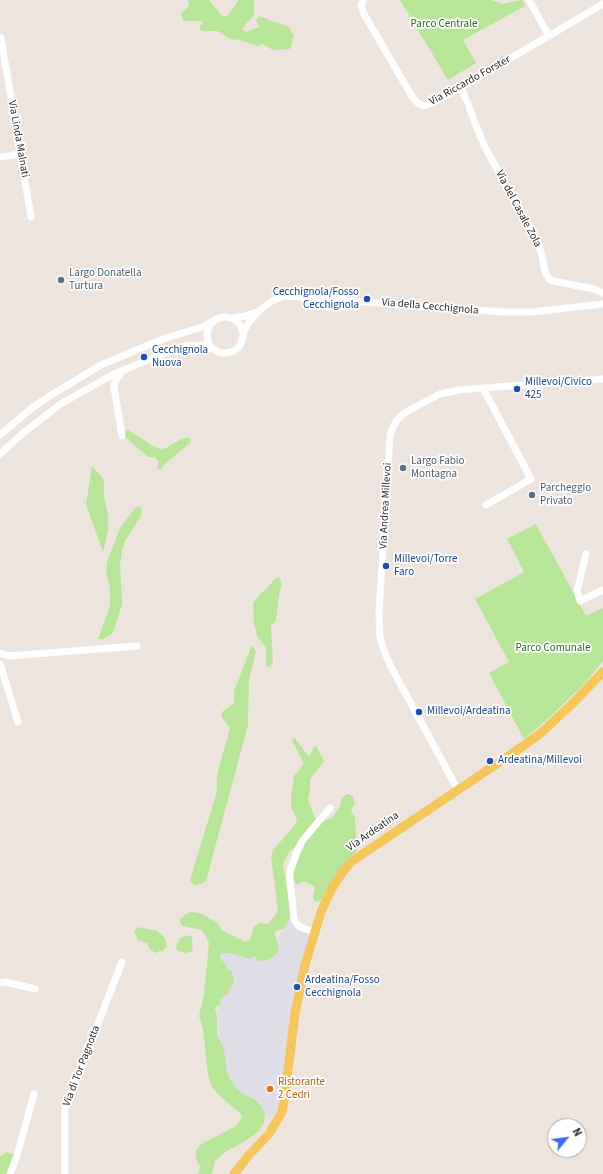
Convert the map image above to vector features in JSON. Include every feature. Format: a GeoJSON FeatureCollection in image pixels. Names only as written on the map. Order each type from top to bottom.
{"type":"FeatureCollection","features":[{"type":"Feature","properties":{"kind":"main road","name":"Via Ardeatina"},"geometry":{"type":"LineString","coordinates":[[234,1174],[248,1156],[270,1134],[282,1112],[296,1007],[305,965],[314,932],[323,908],[339,876],[349,864],[373,846],[541,733],[603,672]]}},
{"type":"Feature","properties":{"kind":"street","name":"Via Riccardo Forster"},"geometry":{"type":"LineString","coordinates":[[363,0],[361,5],[363,12],[412,95],[422,106],[430,104],[460,88],[603,4]]}},
{"type":"Feature","properties":{"kind":"street"},"geometry":{"type":"LineString","coordinates":[[529,0],[549,36]]}},
{"type":"Feature","properties":{"kind":"street","name":"Via Linda Malnati"},"geometry":{"type":"LineString","coordinates":[[1,38],[31,217]]}},
{"type":"Feature","properties":{"kind":"street","name":"Via del Casale Zola"},"geometry":{"type":"LineString","coordinates":[[460,88],[486,149],[538,243],[548,279],[553,282],[594,289],[603,293]]}},
{"type":"Feature","properties":{"kind":"street"},"geometry":{"type":"LineString","coordinates":[[0,157],[21,154]]}},
{"type":"Feature","properties":{"kind":"street","name":"Via della Cecchignola"},"geometry":{"type":"LineString","coordinates":[[230,318],[246,316],[260,310],[277,298],[288,296],[503,312],[531,312],[603,304]]}},
{"type":"Feature","properties":{"kind":"street","name":"Via della Cecchignola"},"geometry":{"type":"LineString","coordinates":[[243,334],[244,329],[260,310]]}},
{"type":"Feature","properties":{"kind":"street"},"geometry":{"type":"LineString","coordinates":[[0,435],[27,412],[48,397],[101,365],[163,339],[205,326],[218,318],[230,318],[238,322],[243,334],[241,343],[232,351],[226,353],[204,346],[185,346],[123,370],[98,382],[69,399],[23,433],[0,454]]}},
{"type":"Feature","properties":{"kind":"street"},"geometry":{"type":"LineString","coordinates":[[213,321],[208,327],[207,339],[215,350]]}},
{"type":"Feature","properties":{"kind":"street"},"geometry":{"type":"LineString","coordinates":[[122,436],[114,383],[123,370]]}},
{"type":"Feature","properties":{"kind":"street","name":"Via Andrea Millevoi"},"geometry":{"type":"LineString","coordinates":[[458,790],[390,665],[380,637],[390,436],[392,429],[397,420],[417,406],[440,394],[459,390],[603,379]]}},
{"type":"Feature","properties":{"kind":"street"},"geometry":{"type":"LineString","coordinates":[[98,382],[108,382],[114,386]]}},
{"type":"Feature","properties":{"kind":"street"},"geometry":{"type":"LineString","coordinates":[[483,388],[531,479],[486,505]]}},
{"type":"Feature","properties":{"kind":"street"},"geometry":{"type":"LineString","coordinates":[[586,554],[576,591],[580,601],[603,590]]}},
{"type":"Feature","properties":{"kind":"street"},"geometry":{"type":"LineString","coordinates":[[0,653],[9,656],[137,646]]}},
{"type":"Feature","properties":{"kind":"street"},"geometry":{"type":"LineString","coordinates":[[0,664],[18,722]]}},
{"type":"Feature","properties":{"kind":"street"},"geometry":{"type":"LineString","coordinates":[[314,932],[300,927],[294,919],[290,870],[303,840],[330,808]]}},
{"type":"Feature","properties":{"kind":"street","name":"Via di Tor Pagnotta"},"geometry":{"type":"LineString","coordinates":[[64,1174],[65,1108],[122,962]]}},
{"type":"Feature","properties":{"kind":"street"},"geometry":{"type":"LineString","coordinates":[[0,983],[6,982],[35,989]]}},
{"type":"Feature","properties":{"kind":"street"},"geometry":{"type":"LineString","coordinates":[[10,1174],[18,1156],[34,1094]]}},
{"type":"Feature","properties":{"kind":"shaded area"},"geometry":{"type":"Polygon","coordinates":[[[289,919],[311,934],[294,995],[280,1103],[276,1117],[265,1115],[262,1107],[254,1099],[243,1094],[235,1087],[227,1073],[218,1067],[220,948],[265,953],[285,928],[289,919]]]}},
{"type":"Feature","properties":{"kind":"green space"},"geometry":{"type":"Polygon","coordinates":[[[188,0],[209,0],[223,17],[229,15],[238,0],[254,0],[254,15],[242,30],[247,32],[259,27],[256,20],[260,16],[288,26],[294,36],[290,49],[273,50],[262,44],[257,46],[240,40],[230,39],[217,31],[203,31],[199,29],[203,21],[183,21],[181,13],[189,6],[188,0]]]}},
{"type":"Feature","properties":{"kind":"green space","name":"Parco Centrale"},"geometry":{"type":"Polygon","coordinates":[[[400,0],[492,0],[502,4],[522,0],[525,6],[463,40],[476,63],[448,80],[400,0]]]}},
{"type":"Feature","properties":{"kind":"green space"},"geometry":{"type":"Polygon","coordinates":[[[127,429],[160,449],[166,448],[183,438],[190,438],[191,442],[160,470],[157,468],[159,462],[155,457],[148,457],[124,436],[127,429]]]}},
{"type":"Feature","properties":{"kind":"green space"},"geometry":{"type":"Polygon","coordinates":[[[92,466],[102,477],[104,482],[104,495],[108,516],[108,531],[103,552],[86,505],[92,466]]]}},
{"type":"Feature","properties":{"kind":"green space"},"geometry":{"type":"Polygon","coordinates":[[[140,506],[142,511],[141,516],[125,541],[122,551],[120,565],[122,604],[118,618],[112,634],[103,639],[98,639],[110,606],[110,588],[106,571],[107,562],[120,528],[136,507],[140,506]]]}},
{"type":"Feature","properties":{"kind":"green space","name":"Parco Comunale"},"geometry":{"type":"Polygon","coordinates":[[[536,524],[586,616],[603,608],[603,661],[585,683],[549,718],[524,739],[489,673],[509,662],[475,599],[524,572],[507,539],[536,524]]]}},
{"type":"Feature","properties":{"kind":"green space"},"geometry":{"type":"Polygon","coordinates":[[[279,577],[282,584],[279,595],[276,621],[271,626],[273,661],[270,667],[266,666],[266,648],[257,636],[256,629],[254,628],[253,603],[274,580],[279,577]]]}},
{"type":"Feature","properties":{"kind":"green space"},"geometry":{"type":"Polygon","coordinates":[[[252,645],[256,651],[249,680],[248,725],[206,881],[201,884],[194,885],[190,880],[217,791],[217,774],[230,728],[221,716],[223,711],[234,703],[234,691],[252,645]]]}},
{"type":"Feature","properties":{"kind":"green space"},"geometry":{"type":"Polygon","coordinates":[[[295,738],[309,757],[314,746],[317,747],[324,761],[310,779],[308,800],[316,820],[320,823],[333,817],[340,806],[342,797],[348,794],[353,796],[355,803],[351,810],[355,818],[357,851],[340,868],[321,900],[316,902],[313,897],[315,887],[304,881],[297,885],[291,876],[292,864],[304,848],[302,842],[290,851],[283,864],[291,915],[285,928],[274,932],[278,944],[278,953],[268,960],[258,961],[255,956],[251,959],[228,953],[223,953],[220,955],[220,959],[225,963],[228,970],[231,970],[234,981],[228,993],[220,999],[220,1005],[215,1009],[217,1016],[217,1034],[224,1049],[227,1073],[235,1087],[243,1094],[254,1099],[262,1107],[265,1115],[264,1123],[258,1132],[225,1152],[215,1161],[212,1174],[198,1174],[200,1167],[196,1159],[196,1151],[201,1144],[236,1126],[242,1118],[241,1114],[221,1097],[211,1086],[208,1074],[203,1029],[199,1016],[204,994],[209,943],[202,930],[183,926],[180,923],[180,919],[186,914],[192,912],[200,913],[216,922],[222,930],[245,942],[250,940],[254,926],[260,923],[268,924],[278,911],[271,857],[273,850],[295,825],[297,819],[291,807],[291,798],[294,776],[304,764],[292,740],[295,738]]]}},
{"type":"Feature","properties":{"kind":"green space"},"geometry":{"type":"Polygon","coordinates":[[[138,927],[157,931],[165,938],[167,946],[164,950],[155,953],[150,949],[147,943],[138,940],[134,931],[138,927]]]}},
{"type":"Feature","properties":{"kind":"green space"},"geometry":{"type":"Polygon","coordinates":[[[187,935],[192,937],[193,950],[185,953],[176,949],[179,939],[187,935]]]}},
{"type":"Feature","properties":{"kind":"green space"},"geometry":{"type":"Polygon","coordinates":[[[7,1152],[15,1155],[7,1174],[0,1174],[0,1156],[7,1152]]]}},
{"type":"Feature","properties":{"kind":"place","name":"Largo Donatella Turtura"},"geometry":{"type":"Point","coordinates":[61,280]}},
{"type":"Feature","properties":{"kind":"place","name":"Cecchignola/Fosso Cecchignola"},"geometry":{"type":"Point","coordinates":[367,299]}},
{"type":"Feature","properties":{"kind":"place","name":"Cecchignola Nuova"},"geometry":{"type":"Point","coordinates":[144,357]}},
{"type":"Feature","properties":{"kind":"place","name":"Millevoi/Civico 425"},"geometry":{"type":"Point","coordinates":[517,389]}},
{"type":"Feature","properties":{"kind":"place","name":"Largo Fabio Montagna"},"geometry":{"type":"Point","coordinates":[403,468]}},
{"type":"Feature","properties":{"kind":"place","name":"Parcheggio Privato"},"geometry":{"type":"Point","coordinates":[532,495]}},
{"type":"Feature","properties":{"kind":"place","name":"Millevoi/Torre Faro"},"geometry":{"type":"Point","coordinates":[386,566]}},
{"type":"Feature","properties":{"kind":"place","name":"Millevoi/Ardeatina"},"geometry":{"type":"Point","coordinates":[419,712]}},
{"type":"Feature","properties":{"kind":"place","name":"Ardeatina/Millevoi"},"geometry":{"type":"Point","coordinates":[490,761]}},
{"type":"Feature","properties":{"kind":"place","name":"Ardeatina/Fosso Cecchignola"},"geometry":{"type":"Point","coordinates":[297,987]}},
{"type":"Feature","properties":{"kind":"place","name":"Ristorante 2 Cedri"},"geometry":{"type":"Point","coordinates":[270,1089]}}]}
